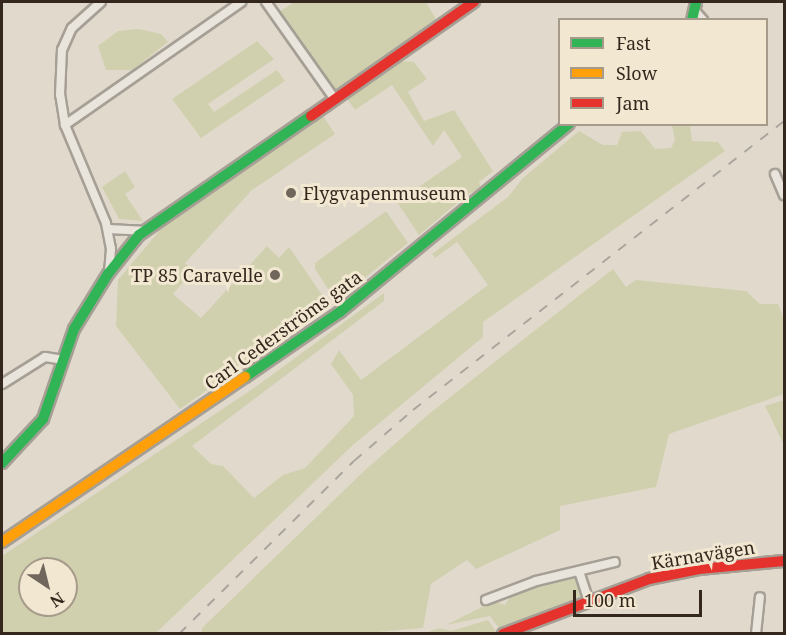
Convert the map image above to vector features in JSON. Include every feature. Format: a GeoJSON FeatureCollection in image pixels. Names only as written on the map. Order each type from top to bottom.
{"type":"FeatureCollection","features":[{"type":"Feature","properties":{"kind":"street"},"geometry":{"type":"LineString","coordinates":[[101,2],[72,28],[62,50],[60,95],[65,125],[108,229],[111,249],[108,274]]}},
{"type":"Feature","properties":{"kind":"street"},"geometry":{"type":"LineString","coordinates":[[65,125],[242,2]]}},
{"type":"Feature","properties":{"kind":"street"},"geometry":{"type":"LineString","coordinates":[[266,2],[334,98]]}},
{"type":"Feature","properties":{"kind":"street"},"geometry":{"type":"LineString","coordinates":[[2,463],[43,419],[74,329],[108,274],[144,231],[474,2]]}},
{"type":"Feature","properties":{"kind":"street","name":"Carl Cederströms gata"},"geometry":{"type":"LineString","coordinates":[[2,542],[346,307],[567,126]]}},
{"type":"Feature","properties":{"kind":"street"},"geometry":{"type":"LineString","coordinates":[[775,174],[784,195]]}},
{"type":"Feature","properties":{"kind":"street"},"geometry":{"type":"LineString","coordinates":[[108,229],[144,231]]}},
{"type":"Feature","properties":{"kind":"street"},"geometry":{"type":"LineString","coordinates":[[2,384],[45,357],[64,360]]}},
{"type":"Feature","properties":{"kind":"street","name":"Kärnavägen"},"geometry":{"type":"LineString","coordinates":[[503,633],[588,599],[680,572],[784,561]]}},
{"type":"Feature","properties":{"kind":"street"},"geometry":{"type":"LineString","coordinates":[[486,600],[536,581],[615,562]]}},
{"type":"Feature","properties":{"kind":"street"},"geometry":{"type":"LineString","coordinates":[[579,571],[588,599]]}},
{"type":"Feature","properties":{"kind":"street"},"geometry":{"type":"LineString","coordinates":[[756,633],[760,597]]}},
{"type":"Feature","properties":{"kind":"street","name":"Kärnavägen"},"geometry":{"type":"LineString","coordinates":[[516,633],[559,610]]}},
{"type":"Feature","properties":{"kind":"green space"},"geometry":{"type":"Polygon","coordinates":[[[294,2],[426,2],[438,23],[336,90],[331,88],[279,12],[294,2]]]}},
{"type":"Feature","properties":{"kind":"green space"},"geometry":{"type":"Polygon","coordinates":[[[139,29],[161,34],[168,42],[132,70],[106,70],[98,46],[118,31],[139,29]]]}},
{"type":"Feature","properties":{"kind":"green space"},"geometry":{"type":"Polygon","coordinates":[[[257,41],[274,59],[208,104],[214,112],[277,70],[285,81],[201,138],[172,99],[257,41]]]}},
{"type":"Feature","properties":{"kind":"green space"},"geometry":{"type":"Polygon","coordinates":[[[396,61],[414,62],[427,79],[408,92],[424,121],[454,110],[493,171],[479,182],[481,188],[468,194],[419,235],[397,202],[462,157],[444,130],[433,146],[392,85],[355,110],[345,96],[396,61]]]}},
{"type":"Feature","properties":{"kind":"green space"},"geometry":{"type":"Polygon","coordinates":[[[321,113],[335,134],[252,190],[185,263],[193,271],[173,294],[201,318],[267,246],[279,258],[289,247],[329,305],[180,409],[116,326],[118,280],[165,224],[321,113]]]}},
{"type":"Feature","properties":{"kind":"green space"},"geometry":{"type":"Polygon","coordinates":[[[672,126],[690,126],[692,141],[718,142],[725,151],[483,322],[483,337],[353,445],[156,633],[2,633],[2,556],[254,388],[384,293],[384,301],[192,446],[211,464],[223,466],[254,498],[283,475],[305,468],[354,416],[353,395],[331,364],[339,350],[361,380],[488,285],[457,242],[435,258],[432,254],[508,197],[523,178],[579,131],[603,145],[617,145],[622,132],[641,131],[655,149],[671,148],[675,140],[672,126]]]}},
{"type":"Feature","properties":{"kind":"green space"},"geometry":{"type":"Polygon","coordinates":[[[125,171],[135,187],[125,194],[143,221],[119,219],[102,187],[125,171]]]}},
{"type":"Feature","properties":{"kind":"green space"},"geometry":{"type":"Polygon","coordinates":[[[386,211],[408,243],[336,301],[315,269],[315,263],[386,211]]]}},
{"type":"Feature","properties":{"kind":"green space"},"geometry":{"type":"Polygon","coordinates":[[[613,269],[626,287],[636,280],[746,291],[760,304],[778,304],[784,319],[784,394],[669,434],[656,487],[560,506],[560,530],[476,569],[467,560],[431,584],[423,628],[366,633],[202,633],[202,628],[364,471],[430,413],[613,269]]]}},
{"type":"Feature","properties":{"kind":"green space"},"geometry":{"type":"Polygon","coordinates":[[[784,400],[784,445],[765,406],[784,400]]]}},
{"type":"Feature","properties":{"kind":"green space"},"geometry":{"type":"Polygon","coordinates":[[[571,577],[578,580],[583,595],[501,631],[490,616],[446,625],[494,601],[505,605],[512,594],[571,577]]]}},
{"type":"Feature","properties":{"kind":"green space"},"geometry":{"type":"Polygon","coordinates":[[[488,620],[497,633],[425,633],[439,628],[451,631],[488,620]]]}},
{"type":"Feature","properties":{"kind":"railway"},"geometry":{"type":"LineString","coordinates":[[179,634],[354,461],[413,410],[784,121]]}},
{"type":"Feature","properties":{"kind":"traffic: fast"},"geometry":{"type":"LineString","coordinates":[[692,18],[696,2]]}},
{"type":"Feature","properties":{"kind":"traffic: fast"},"geometry":{"type":"LineString","coordinates":[[2,463],[43,419],[74,329],[108,274],[139,235],[311,116]]}},
{"type":"Feature","properties":{"kind":"traffic: fast"},"geometry":{"type":"LineString","coordinates":[[245,377],[340,312],[567,126]]}},
{"type":"Feature","properties":{"kind":"traffic: slow"},"geometry":{"type":"LineString","coordinates":[[2,542],[245,377]]}},
{"type":"Feature","properties":{"kind":"traffic: jam"},"geometry":{"type":"LineString","coordinates":[[311,116],[474,2]]}},
{"type":"Feature","properties":{"kind":"traffic: jam"},"geometry":{"type":"LineString","coordinates":[[503,634],[649,579],[699,569],[784,561]]}},
{"type":"Feature","properties":{"kind":"place","name":"Flygvapenmuseum"},"geometry":{"type":"Point","coordinates":[291,193]}},
{"type":"Feature","properties":{"kind":"place","name":"TP 85 Caravelle"},"geometry":{"type":"Point","coordinates":[275,275]}}]}
